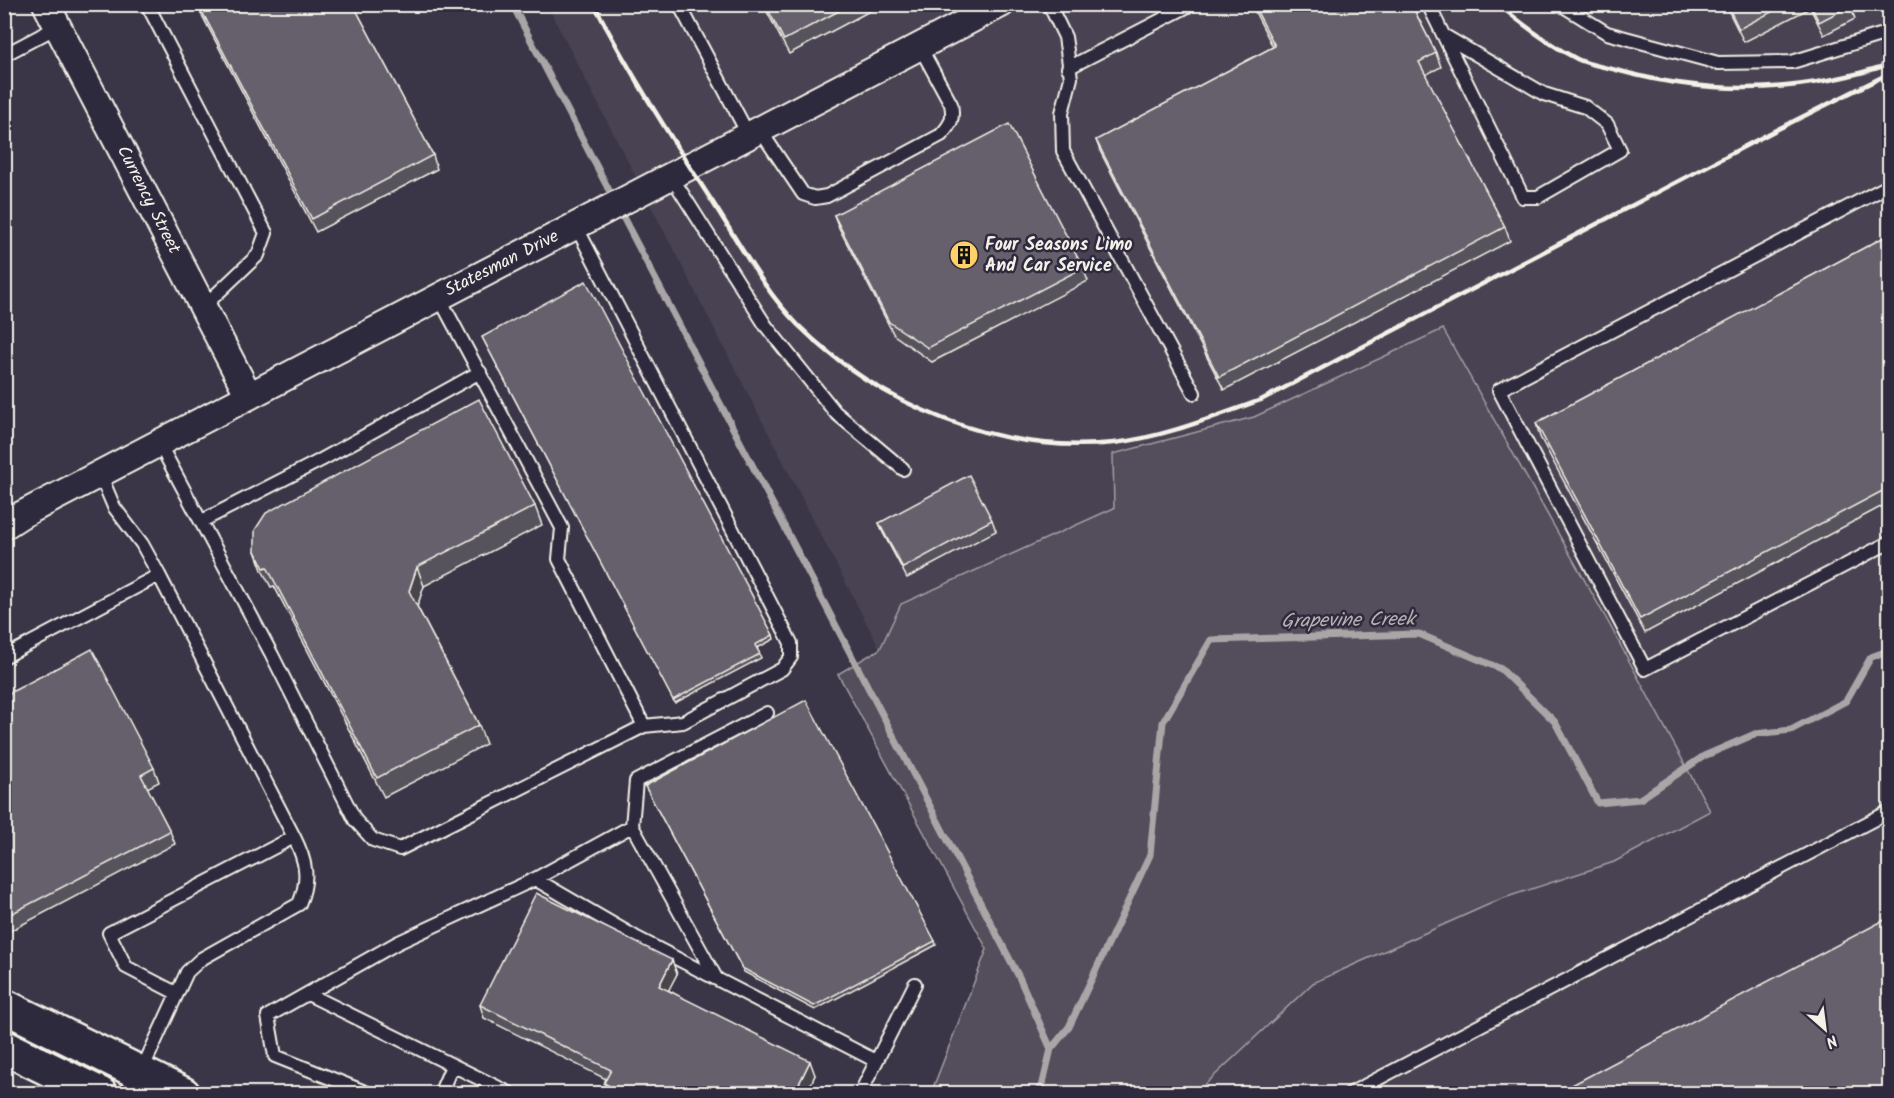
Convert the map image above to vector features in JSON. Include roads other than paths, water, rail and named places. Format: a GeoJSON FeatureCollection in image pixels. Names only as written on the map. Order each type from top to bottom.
{"type":"FeatureCollection","features":[{"type":"Feature","properties":{"kind":"street","name":"Statesman Drive"},"geometry":{"type":"LineString","coordinates":[[4,526],[159,442],[1001,4]]}},
{"type":"Feature","properties":{"kind":"street","name":"Currency Street"},"geometry":{"type":"LineString","coordinates":[[52,16],[249,396]]}},
{"type":"Feature","properties":{"kind":"street"},"geometry":{"type":"LineString","coordinates":[[4,1006],[135,1084],[183,1094]]}},
{"type":"Feature","properties":{"kind":"street"},"geometry":{"type":"LineString","coordinates":[[4,1047],[100,1094]]}},
{"type":"Feature","properties":{"kind":"lane"},"geometry":{"type":"LineString","coordinates":[[147,4],[266,233],[258,255],[203,307]]}},
{"type":"Feature","properties":{"kind":"lane"},"geometry":{"type":"LineString","coordinates":[[679,4],[754,133],[803,194],[815,198],[837,192],[941,135],[951,124],[954,115],[951,104],[920,47]]}},
{"type":"Feature","properties":{"kind":"lane"},"geometry":{"type":"LineString","coordinates":[[1049,4],[1065,37],[1071,78],[1062,113],[1063,151],[1194,393]]}},
{"type":"Feature","properties":{"kind":"lane"},"geometry":{"type":"LineString","coordinates":[[1068,68],[1192,4]]}},
{"type":"Feature","properties":{"kind":"lane"},"geometry":{"type":"LineString","coordinates":[[1428,4],[1443,35],[1523,197],[1538,197],[1620,150],[1607,124],[1586,107],[1544,94],[1443,35]]}},
{"type":"Feature","properties":{"kind":"lane"},"geometry":{"type":"LineString","coordinates":[[1560,4],[1607,33],[1718,63],[1792,62],[1890,32]]}},
{"type":"Feature","properties":{"kind":"lane"},"geometry":{"type":"LineString","coordinates":[[4,55],[52,16]]}},
{"type":"Feature","properties":{"kind":"lane"},"geometry":{"type":"LineString","coordinates":[[665,179],[766,326],[835,412],[903,470]]}},
{"type":"Feature","properties":{"kind":"lane"},"geometry":{"type":"LineString","coordinates":[[1890,185],[1499,390],[1646,669],[1890,542]]}},
{"type":"Feature","properties":{"kind":"lane"},"geometry":{"type":"LineString","coordinates":[[159,442],[202,521],[355,820],[373,840],[400,849],[644,726],[683,722],[782,669],[791,657],[791,643],[576,226]]}},
{"type":"Feature","properties":{"kind":"lane"},"geometry":{"type":"LineString","coordinates":[[439,297],[562,528],[559,559],[644,726]]}},
{"type":"Feature","properties":{"kind":"lane"},"geometry":{"type":"LineString","coordinates":[[202,521],[321,460],[480,372]]}},
{"type":"Feature","properties":{"kind":"lane"},"geometry":{"type":"LineString","coordinates":[[100,474],[114,507],[142,544],[159,575],[294,837],[307,872],[306,888],[298,904],[201,959],[187,972],[135,1084]]}},
{"type":"Feature","properties":{"kind":"lane"},"geometry":{"type":"LineString","coordinates":[[4,657],[159,575]]}},
{"type":"Feature","properties":{"kind":"lane"},"geometry":{"type":"LineString","coordinates":[[716,979],[632,826],[636,782],[767,712]]}},
{"type":"Feature","properties":{"kind":"lane"},"geometry":{"type":"LineString","coordinates":[[1349,1094],[1890,811]]}},
{"type":"Feature","properties":{"kind":"lane"},"geometry":{"type":"LineString","coordinates":[[370,1094],[275,1056],[268,1016],[397,943],[535,879],[632,826]]}},
{"type":"Feature","properties":{"kind":"lane"},"geometry":{"type":"LineString","coordinates":[[176,993],[126,967],[110,933],[294,837]]}},
{"type":"Feature","properties":{"kind":"lane"},"geometry":{"type":"LineString","coordinates":[[535,879],[716,979],[876,1061]]}},
{"type":"Feature","properties":{"kind":"lane"},"geometry":{"type":"LineString","coordinates":[[860,1094],[915,984]]}},
{"type":"Feature","properties":{"kind":"lane"},"geometry":{"type":"LineString","coordinates":[[308,994],[511,1094]]}},
{"type":"Feature","properties":{"kind":"lane"},"geometry":{"type":"LineString","coordinates":[[440,1094],[452,1066]]}},
{"type":"Feature","properties":{"kind":"waterway"},"geometry":{"type":"LineString","coordinates":[[512,4],[1019,977],[1051,1049]]}},
{"type":"Feature","properties":{"kind":"waterway","name":"Grapevine Creek"},"geometry":{"type":"LineString","coordinates":[[1034,1094],[1042,1087],[1051,1049],[1069,1027],[1150,855],[1163,722],[1211,640],[1419,634],[1501,669],[1555,722],[1598,803],[1640,799],[1704,756],[1755,734],[1791,730],[1846,701],[1871,657],[1890,650]]}},
{"type":"Feature","properties":{"kind":"railway"},"geometry":{"type":"LineString","coordinates":[[594,4],[649,101],[750,262],[785,311],[798,325],[830,354],[865,379],[903,401],[984,432],[1027,441],[1070,445],[1114,443],[1152,436],[1189,426],[1261,400],[1774,131],[1890,73]]}},
{"type":"Feature","properties":{"kind":"railway"},"geometry":{"type":"LineString","coordinates":[[1498,4],[1546,40],[1582,61],[1688,85],[1722,88],[1789,86],[1856,74],[1890,64]]}},
{"type":"Feature","properties":{"kind":"place","name":"Four Seasons Limo And Car Service"},"geometry":{"type":"Point","coordinates":[964,255]}}]}
